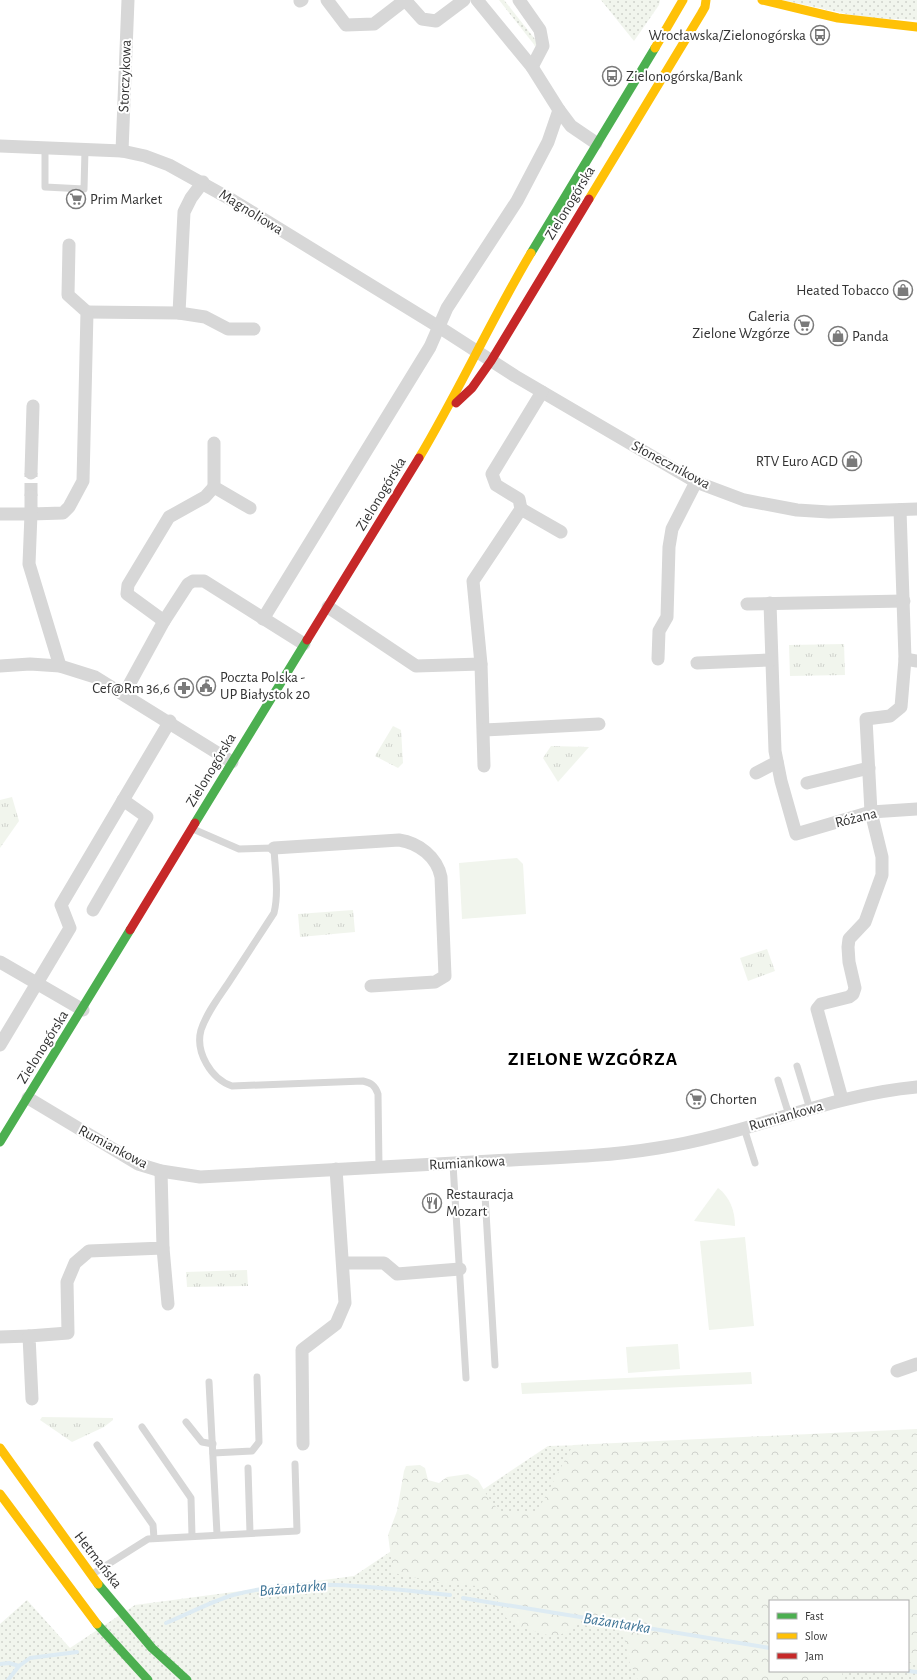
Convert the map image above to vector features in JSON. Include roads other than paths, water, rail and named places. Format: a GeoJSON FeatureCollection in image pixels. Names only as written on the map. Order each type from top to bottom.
{"type":"FeatureCollection","features":[{"type":"Feature","properties":{"kind":"street","name":"Storczykowa"},"geometry":{"type":"LineString","coordinates":[[122,151],[128,0]]}},
{"type":"Feature","properties":{"kind":"street"},"geometry":{"type":"LineString","coordinates":[[327,0],[346,25],[374,24],[405,0],[422,19],[436,21],[464,0]]}},
{"type":"Feature","properties":{"kind":"street"},"geometry":{"type":"LineString","coordinates":[[477,0],[532,68],[571,126],[596,143]]}},
{"type":"Feature","properties":{"kind":"street"},"geometry":{"type":"LineString","coordinates":[[519,0],[540,30],[543,46],[532,68]]}},
{"type":"Feature","properties":{"kind":"street","name":"Zielonogórska"},"geometry":{"type":"LineString","coordinates":[[0,1142],[83,1010],[232,762],[446,413],[476,351],[576,176],[682,0]]}},
{"type":"Feature","properties":{"kind":"street","name":"Zielonogórska"},"geometry":{"type":"LineString","coordinates":[[446,413],[472,388],[491,362],[587,192],[703,10],[706,0]]}},
{"type":"Feature","properties":{"kind":"street"},"geometry":{"type":"LineString","coordinates":[[762,0],[825,16],[872,23],[917,27]]}},
{"type":"Feature","properties":{"kind":"street"},"geometry":{"type":"LineString","coordinates":[[263,619],[430,347],[447,308],[517,201],[548,142],[559,110]]}},
{"type":"Feature","properties":{"kind":"street","name":"Magnoliowa"},"geometry":{"type":"LineString","coordinates":[[0,146],[122,151],[145,156],[169,164],[203,182],[439,327],[491,362]]}},
{"type":"Feature","properties":{"kind":"street"},"geometry":{"type":"LineString","coordinates":[[179,313],[184,212],[191,198],[203,182]]}},
{"type":"Feature","properties":{"kind":"street"},"geometry":{"type":"LineString","coordinates":[[69,245],[68,295],[87,312],[179,313],[206,317],[228,329],[254,329]]}},
{"type":"Feature","properties":{"kind":"street"},"geometry":{"type":"LineString","coordinates":[[0,514],[63,513],[69,507],[83,481],[87,312]]}},
{"type":"Feature","properties":{"kind":"street","name":"Słonecznikowa"},"geometry":{"type":"LineString","coordinates":[[491,362],[696,482],[744,500],[797,510],[829,512],[917,509]]}},
{"type":"Feature","properties":{"kind":"street"},"geometry":{"type":"LineString","coordinates":[[484,766],[481,664],[473,582],[521,509],[519,499],[496,485],[492,474],[542,392]]}},
{"type":"Feature","properties":{"kind":"street"},"geometry":{"type":"LineString","coordinates":[[31,473],[33,406]]}},
{"type":"Feature","properties":{"kind":"street"},"geometry":{"type":"LineString","coordinates":[[164,621],[130,598],[127,594],[128,584],[169,517],[205,497],[214,487],[214,443]]}},
{"type":"Feature","properties":{"kind":"street"},"geometry":{"type":"LineString","coordinates":[[658,659],[659,631],[668,617],[669,547],[672,529],[696,482]]}},
{"type":"Feature","properties":{"kind":"street"},"geometry":{"type":"LineString","coordinates":[[214,487],[250,508]]}},
{"type":"Feature","properties":{"kind":"street"},"geometry":{"type":"LineString","coordinates":[[31,496],[29,564],[60,666]]}},
{"type":"Feature","properties":{"kind":"street"},"geometry":{"type":"LineString","coordinates":[[521,509],[561,532]]}},
{"type":"Feature","properties":{"kind":"street"},"geometry":{"type":"LineString","coordinates":[[842,1100],[817,1009],[820,1004],[848,997],[855,988],[849,962],[848,947],[850,939],[865,922],[882,875],[882,857],[872,812],[866,719],[890,716],[901,707],[911,660],[904,602],[900,510]]}},
{"type":"Feature","properties":{"kind":"street"},"geometry":{"type":"LineString","coordinates":[[124,694],[164,621],[188,584],[199,580],[204,581],[304,644]]}},
{"type":"Feature","properties":{"kind":"street"},"geometry":{"type":"LineString","coordinates":[[747,604],[904,602]]}},
{"type":"Feature","properties":{"kind":"street"},"geometry":{"type":"LineString","coordinates":[[756,773],[777,762],[771,660],[770,603]]}},
{"type":"Feature","properties":{"kind":"street"},"geometry":{"type":"LineString","coordinates":[[328,607],[416,666],[481,664]]}},
{"type":"Feature","properties":{"kind":"street"},"geometry":{"type":"LineString","coordinates":[[697,663],[771,660]]}},
{"type":"Feature","properties":{"kind":"street"},"geometry":{"type":"LineString","coordinates":[[0,666],[30,664],[60,666],[95,677],[170,722],[232,762]]}},
{"type":"Feature","properties":{"kind":"street"},"geometry":{"type":"LineString","coordinates":[[0,1046],[70,928],[61,904],[170,722]]}},
{"type":"Feature","properties":{"kind":"street"},"geometry":{"type":"LineString","coordinates":[[484,730],[599,724]]}},
{"type":"Feature","properties":{"kind":"street","name":"Różana"},"geometry":{"type":"LineString","coordinates":[[777,762],[796,834],[872,812],[917,809]]}},
{"type":"Feature","properties":{"kind":"street"},"geometry":{"type":"LineString","coordinates":[[807,783],[869,768]]}},
{"type":"Feature","properties":{"kind":"street"},"geometry":{"type":"LineString","coordinates":[[93,910],[147,817],[123,800]]}},
{"type":"Feature","properties":{"kind":"street"},"geometry":{"type":"LineString","coordinates":[[274,848],[399,840],[408,841],[435,860],[441,877],[445,976],[435,982],[371,986]]}},
{"type":"Feature","properties":{"kind":"street"},"geometry":{"type":"LineString","coordinates":[[0,962],[83,1010]]}},
{"type":"Feature","properties":{"kind":"street","name":"Rumiankowa"},"geometry":{"type":"LineString","coordinates":[[28,1098],[138,1164],[161,1171],[200,1177],[453,1164],[645,1150],[702,1140],[842,1100],[892,1090],[917,1088]]}},
{"type":"Feature","properties":{"kind":"street"},"geometry":{"type":"LineString","coordinates":[[303,1444],[302,1350],[336,1324],[345,1303],[336,1169]]}},
{"type":"Feature","properties":{"kind":"street"},"geometry":{"type":"LineString","coordinates":[[161,1171],[163,1248],[168,1304]]}},
{"type":"Feature","properties":{"kind":"street"},"geometry":{"type":"LineString","coordinates":[[0,1337],[68,1333],[67,1282],[75,1263],[89,1251],[163,1248]]}},
{"type":"Feature","properties":{"kind":"street"},"geometry":{"type":"LineString","coordinates":[[342,1263],[384,1263],[397,1274],[460,1270]]}},
{"type":"Feature","properties":{"kind":"street"},"geometry":{"type":"LineString","coordinates":[[29,1336],[32,1399]]}},
{"type":"Feature","properties":{"kind":"street"},"geometry":{"type":"LineString","coordinates":[[897,1371],[917,1364]]}},
{"type":"Feature","properties":{"kind":"street","name":"Hetmańska"},"geometry":{"type":"LineString","coordinates":[[0,1448],[85,1579],[152,1648],[186,1680]]}},
{"type":"Feature","properties":{"kind":"street"},"geometry":{"type":"LineString","coordinates":[[0,1494],[69,1592],[120,1653],[148,1680]]}},
{"type":"Feature","properties":{"kind":"street"},"geometry":{"type":"LineString","coordinates":[[69,1592],[85,1579]]}},
{"type":"Feature","properties":{"kind":"lane"},"geometry":{"type":"LineString","coordinates":[[45,148],[45,187],[84,189],[85,150]]}},
{"type":"Feature","properties":{"kind":"lane"},"geometry":{"type":"LineString","coordinates":[[576,176],[587,192]]}},
{"type":"Feature","properties":{"kind":"lane"},"geometry":{"type":"LineString","coordinates":[[193,828],[239,849],[274,848],[277,886],[276,906],[274,913],[211,1010],[202,1029],[201,1047],[207,1064],[219,1079],[232,1086],[363,1081],[370,1082],[376,1088],[378,1094],[379,1167]]}},
{"type":"Feature","properties":{"kind":"lane"},"geometry":{"type":"LineString","coordinates":[[797,1066],[810,1109]]}},
{"type":"Feature","properties":{"kind":"lane"},"geometry":{"type":"LineString","coordinates":[[778,1080],[789,1115]]}},
{"type":"Feature","properties":{"kind":"lane"},"geometry":{"type":"LineString","coordinates":[[744,1128],[755,1162]]}},
{"type":"Feature","properties":{"kind":"lane"},"geometry":{"type":"LineString","coordinates":[[453,1164],[466,1378]]}},
{"type":"Feature","properties":{"kind":"lane"},"geometry":{"type":"LineString","coordinates":[[455,1194],[485,1195],[496,1365]]}},
{"type":"Feature","properties":{"kind":"lane"},"geometry":{"type":"LineString","coordinates":[[213,1454],[252,1452],[259,1442],[257,1377]]}},
{"type":"Feature","properties":{"kind":"lane"},"geometry":{"type":"LineString","coordinates":[[210,1382],[217,1534]]}},
{"type":"Feature","properties":{"kind":"lane"},"geometry":{"type":"LineString","coordinates":[[186,1422],[202,1442],[213,1444]]}},
{"type":"Feature","properties":{"kind":"lane"},"geometry":{"type":"LineString","coordinates":[[142,1427],[191,1498],[192,1536]]}},
{"type":"Feature","properties":{"kind":"lane"},"geometry":{"type":"LineString","coordinates":[[97,1445],[153,1525],[154,1538]]}},
{"type":"Feature","properties":{"kind":"lane"},"geometry":{"type":"LineString","coordinates":[[85,1579],[148,1538],[297,1531],[295,1464]]}},
{"type":"Feature","properties":{"kind":"lane"},"geometry":{"type":"LineString","coordinates":[[248,1468],[250,1533]]}},
{"type":"Feature","properties":{"kind":"waterway","name":"Bażantarka"},"geometry":{"type":"LineString","coordinates":[[166,1623],[233,1595],[260,1589],[287,1586],[341,1585],[450,1595]]}},
{"type":"Feature","properties":{"kind":"waterway","name":"Bażantarka"},"geometry":{"type":"LineString","coordinates":[[463,1598],[769,1648]]}},
{"type":"Feature","properties":{"kind":"waterway","name":"Bażantarka"},"geometry":{"type":"LineString","coordinates":[[8,1680],[19,1666],[30,1658],[77,1652]]}},
{"type":"Feature","properties":{"kind":"waterway"},"geometry":{"type":"LineString","coordinates":[[0,1664],[9,1663],[19,1666]]}},
{"type":"Feature","properties":{"kind":"waterway","name":"Bażantarka"},"geometry":{"type":"LineString","coordinates":[[909,1671],[917,1672]]}},
{"type":"Feature","properties":{"kind":"tunnel"},"geometry":{"type":"LineString","coordinates":[[31,473],[31,496]]}},
{"type":"Feature","properties":{"kind":"place","name":"Wrocławska/Zielonogórska"},"geometry":{"type":"Point","coordinates":[820,35]}},
{"type":"Feature","properties":{"kind":"place","name":"Zielonogórska/Bank"},"geometry":{"type":"Point","coordinates":[612,76]}},
{"type":"Feature","properties":{"kind":"place","name":"Prim Market"},"geometry":{"type":"Point","coordinates":[76,199]}},
{"type":"Feature","properties":{"kind":"place","name":"Heated Tobacco"},"geometry":{"type":"Point","coordinates":[903,290]}},
{"type":"Feature","properties":{"kind":"place","name":"Galeria Zielone Wzgórze"},"geometry":{"type":"Point","coordinates":[804,325]}},
{"type":"Feature","properties":{"kind":"place","name":"Panda"},"geometry":{"type":"Point","coordinates":[838,336]}},
{"type":"Feature","properties":{"kind":"place","name":"RTV Euro AGD"},"geometry":{"type":"Point","coordinates":[852,461]}},
{"type":"Feature","properties":{"kind":"place","name":"Poczta Polska - UP Białystok 20"},"geometry":{"type":"Point","coordinates":[206,686]}},
{"type":"Feature","properties":{"kind":"place","name":"Cef@Rm 36,6"},"geometry":{"type":"Point","coordinates":[184,688]}},
{"type":"Feature","properties":{"kind":"place","name":"Chorten"},"geometry":{"type":"Point","coordinates":[696,1099]}},
{"type":"Feature","properties":{"kind":"place","name":"Restauracja Mozart"},"geometry":{"type":"Point","coordinates":[432,1203]}},
{"type":"Feature","properties":{"kind":"district","name":"ZIELONE WZGÓRZA"},"geometry":{"type":"Point","coordinates":[593,1059]}}]}
